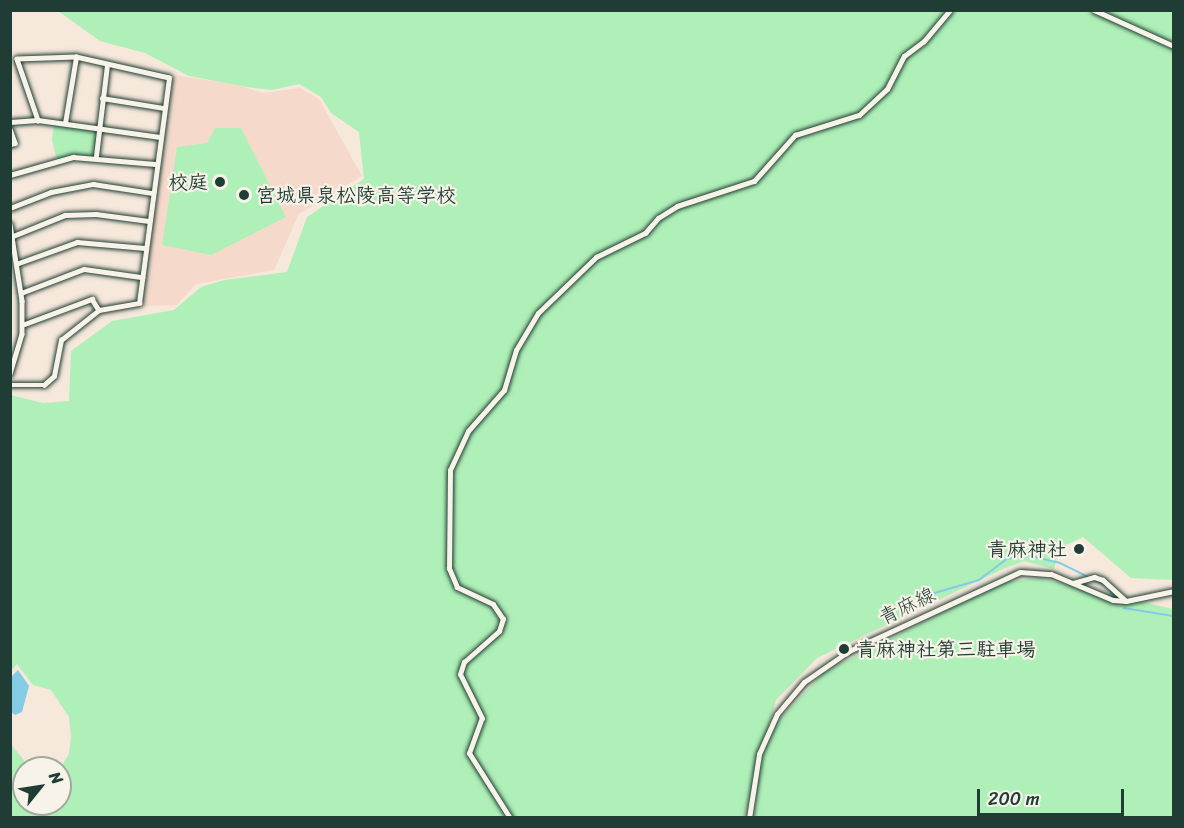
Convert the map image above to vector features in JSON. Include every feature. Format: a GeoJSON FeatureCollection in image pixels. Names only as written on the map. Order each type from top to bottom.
{"type":"FeatureCollection","features":[{"type":"Feature","properties":{"kind":"street"},"geometry":{"type":"LineString","coordinates":[[510,818],[470,753],[482,718],[460,674],[464,662],[499,631],[503,619],[493,604],[461,590],[450,575],[450,470],[468,431],[504,390],[516,350],[538,313],[596,257],[645,233],[658,218],[677,206],[754,181],[795,135],[859,115],[887,90],[904,56],[924,41],[950,10]]}},
{"type":"Feature","properties":{"kind":"street"},"geometry":{"type":"LineString","coordinates":[[1094,10],[1173,46]]}},
{"type":"Feature","properties":{"kind":"street"},"geometry":{"type":"LineString","coordinates":[[65,123],[76,57]]}},
{"type":"Feature","properties":{"kind":"street"},"geometry":{"type":"LineString","coordinates":[[10,62],[17,59],[76,57],[169,78],[155,164],[139,303],[99,310],[61,340],[54,376],[44,385],[10,385]]}},
{"type":"Feature","properties":{"kind":"street"},"geometry":{"type":"LineString","coordinates":[[17,59],[38,120]]}},
{"type":"Feature","properties":{"kind":"street"},"geometry":{"type":"LineString","coordinates":[[96,156],[107,65]]}},
{"type":"Feature","properties":{"kind":"street"},"geometry":{"type":"LineString","coordinates":[[102,99],[164,108]]}},
{"type":"Feature","properties":{"kind":"street"},"geometry":{"type":"LineString","coordinates":[[10,122],[38,120],[159,137]]}},
{"type":"Feature","properties":{"kind":"street"},"geometry":{"type":"LineString","coordinates":[[10,129],[15,143],[10,145]]}},
{"type":"Feature","properties":{"kind":"street"},"geometry":{"type":"LineString","coordinates":[[10,175],[72,157],[96,156],[155,164]]}},
{"type":"Feature","properties":{"kind":"street"},"geometry":{"type":"LineString","coordinates":[[10,208],[51,192],[93,184],[152,193]]}},
{"type":"Feature","properties":{"kind":"street"},"geometry":{"type":"LineString","coordinates":[[13,236],[65,215],[96,214],[149,220]]}},
{"type":"Feature","properties":{"kind":"street"},"geometry":{"type":"LineString","coordinates":[[10,224],[21,293],[22,325],[10,374]]}},
{"type":"Feature","properties":{"kind":"street"},"geometry":{"type":"LineString","coordinates":[[16,264],[77,242],[145,248]]}},
{"type":"Feature","properties":{"kind":"street"},"geometry":{"type":"LineString","coordinates":[[21,293],[84,269],[142,277]]}},
{"type":"Feature","properties":{"kind":"street"},"geometry":{"type":"LineString","coordinates":[[22,325],[92,299],[99,310]]}},
{"type":"Feature","properties":{"kind":"street","name":"青麻線"},"geometry":{"type":"LineString","coordinates":[[749,818],[754,774],[765,735],[791,695],[819,669],[1005,576],[1037,572],[1072,583],[1100,597],[1126,602],[1173,591]]}},
{"type":"Feature","properties":{"kind":"street"},"geometry":{"type":"LineString","coordinates":[[1072,583],[1094,577],[1103,580],[1126,602]]}},
{"type":"Feature","properties":{"kind":"shaded area","name":"宮城県泉松陵高等学校"},"geometry":{"type":"Polygon","coordinates":[[[174,75],[235,84],[263,93],[300,88],[319,99],[362,176],[299,214],[274,270],[196,284],[177,305],[142,306],[174,75]]]}},
{"type":"Feature","properties":{"kind":"green space"},"geometry":{"type":"Polygon","coordinates":[[[58,11],[1173,11],[1173,580],[1131,578],[1083,537],[1060,548],[1054,569],[1024,561],[1005,568],[817,658],[776,700],[744,817],[11,817],[10,743],[20,756],[12,756],[12,816],[72,816],[72,756],[68,756],[71,737],[69,717],[51,690],[33,685],[17,664],[11,671],[11,395],[43,403],[69,401],[71,351],[112,321],[174,310],[201,287],[224,280],[287,272],[307,217],[364,179],[359,132],[331,113],[321,97],[299,84],[272,90],[189,76],[145,53],[100,41],[58,11]]]}},
{"type":"Feature","properties":{"kind":"green space"},"geometry":{"type":"Polygon","coordinates":[[[54,122],[97,128],[96,156],[57,161],[52,140],[54,122]]]}},
{"type":"Feature","properties":{"kind":"green space","name":"校庭"},"geometry":{"type":"Polygon","coordinates":[[[215,128],[241,128],[286,217],[211,255],[162,245],[177,147],[207,143],[215,128]]]}},
{"type":"Feature","properties":{"kind":"green space"},"geometry":{"type":"Polygon","coordinates":[[[1040,578],[1173,609],[1173,817],[754,818],[761,757],[775,724],[824,672],[1003,582],[1040,578]]]}},
{"type":"Feature","properties":{"kind":"water"},"geometry":{"type":"Polygon","coordinates":[[[18,670],[29,686],[22,712],[15,715],[11,712],[11,677],[18,670]]]}},
{"type":"Feature","properties":{"kind":"waterway"},"geometry":{"type":"LineString","coordinates":[[921,597],[979,580],[1007,559],[1026,555],[1060,563],[1087,576]]}},
{"type":"Feature","properties":{"kind":"waterway"},"geometry":{"type":"LineString","coordinates":[[1092,579],[1107,586]]}},
{"type":"Feature","properties":{"kind":"waterway"},"geometry":{"type":"LineString","coordinates":[[1110,589],[1113,596]]}},
{"type":"Feature","properties":{"kind":"waterway"},"geometry":{"type":"LineString","coordinates":[[1124,608],[1174,616]]}},
{"type":"Feature","properties":{"kind":"place","name":"校庭"},"geometry":{"type":"Point","coordinates":[220,182]}},
{"type":"Feature","properties":{"kind":"place","name":"宮城県泉松陵高等学校"},"geometry":{"type":"Point","coordinates":[244,195]}},
{"type":"Feature","properties":{"kind":"place","name":"青麻神社"},"geometry":{"type":"Point","coordinates":[1079,549]}},
{"type":"Feature","properties":{"kind":"place","name":"青麻神社第三駐車場"},"geometry":{"type":"Point","coordinates":[844,649]}}]}
